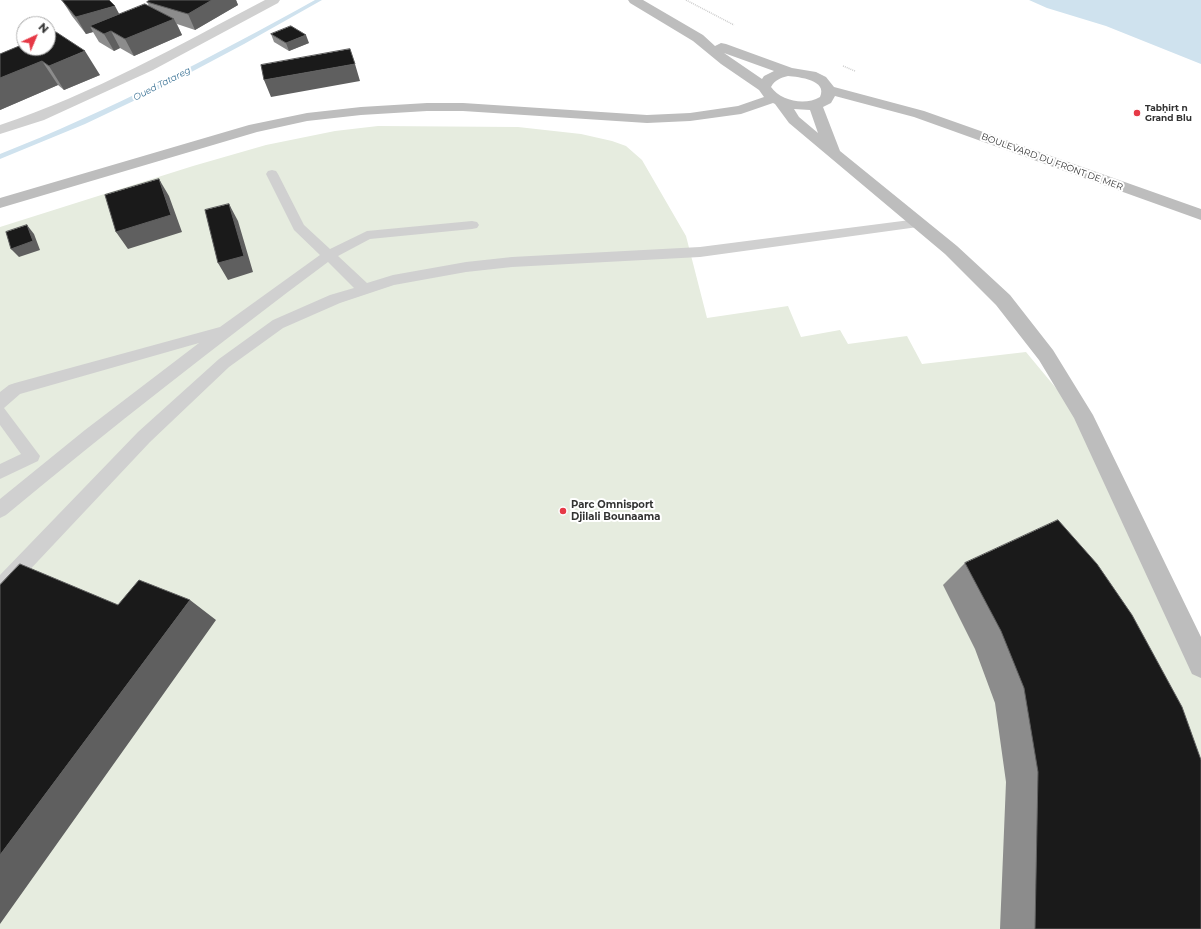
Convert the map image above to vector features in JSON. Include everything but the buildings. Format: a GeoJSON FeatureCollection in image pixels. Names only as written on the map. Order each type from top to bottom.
{"type":"FeatureCollection","features":[{"type":"Feature","properties":{"kind":"street"},"geometry":{"type":"LineString","coordinates":[[0,130],[39,116],[148,67],[274,0]]}},
{"type":"Feature","properties":{"kind":"street"},"geometry":{"type":"LineString","coordinates":[[634,0],[698,38],[773,96],[793,106],[815,105],[823,101],[828,96],[829,90],[826,84],[820,79],[800,72],[789,72],[771,77],[766,81],[773,96],[794,120],[952,250],[1003,300],[1046,355],[1084,415],[1201,665]]}},
{"type":"Feature","properties":{"kind":"street"},"geometry":{"type":"LineString","coordinates":[[698,38],[789,72]]}},
{"type":"Feature","properties":{"kind":"street","name":"BOULEVARD DU FRONT DE MER"},"geometry":{"type":"LineString","coordinates":[[829,90],[902,109],[1201,215]]}},
{"type":"Feature","properties":{"kind":"street"},"geometry":{"type":"LineString","coordinates":[[0,203],[254,128],[307,117],[376,110],[463,107],[647,119],[683,118],[741,110],[773,96]]}},
{"type":"Feature","properties":{"kind":"street"},"geometry":{"type":"LineString","coordinates":[[815,105],[833,152]]}},
{"type":"Feature","properties":{"kind":"lane"},"geometry":{"type":"LineString","coordinates":[[272,174],[299,227],[364,289]]}},
{"type":"Feature","properties":{"kind":"lane"},"geometry":{"type":"LineString","coordinates":[[0,588],[144,437],[224,363],[278,324],[335,299],[393,280],[466,267],[512,262],[700,252],[918,223]]}},
{"type":"Feature","properties":{"kind":"lane"},"geometry":{"type":"LineString","coordinates":[[0,510],[43,474],[226,330],[328,255],[368,235],[472,225]]}},
{"type":"Feature","properties":{"kind":"lane"},"geometry":{"type":"LineString","coordinates":[[0,403],[2,399],[15,389],[226,330]]}},
{"type":"Feature","properties":{"kind":"lane"},"geometry":{"type":"LineString","coordinates":[[0,413],[32,456],[43,474]]}},
{"type":"Feature","properties":{"kind":"lane"},"geometry":{"type":"LineString","coordinates":[[0,472],[32,456]]}},
{"type":"Feature","properties":{"kind":"shaded area","name":"Parc Omnisport Djilali Bounaama"},"geometry":{"type":"Polygon","coordinates":[[[378,126],[518,127],[581,134],[612,141],[626,146],[642,160],[686,236],[707,318],[788,306],[801,337],[840,330],[848,344],[907,336],[922,364],[1026,352],[1070,405],[1201,673],[1201,929],[0,929],[0,227],[193,166],[266,145],[335,131],[378,126]]]}},
{"type":"Feature","properties":{"kind":"water"},"geometry":{"type":"Polygon","coordinates":[[[1029,0],[1201,0],[1201,64],[1106,26],[1047,8],[1029,0]]]}},
{"type":"Feature","properties":{"kind":"waterway","name":"Oued Tatareg"},"geometry":{"type":"LineString","coordinates":[[0,157],[41,141],[123,104],[202,64],[319,0]]}},
{"type":"Feature","properties":{"kind":"place","name":"Tabḥirt n Grand Blu"},"geometry":{"type":"Point","coordinates":[1137,113]}},
{"type":"Feature","properties":{"kind":"place","name":"Parc Omnisport Djilali Bounaama"},"geometry":{"type":"Point","coordinates":[563,511]}}]}
